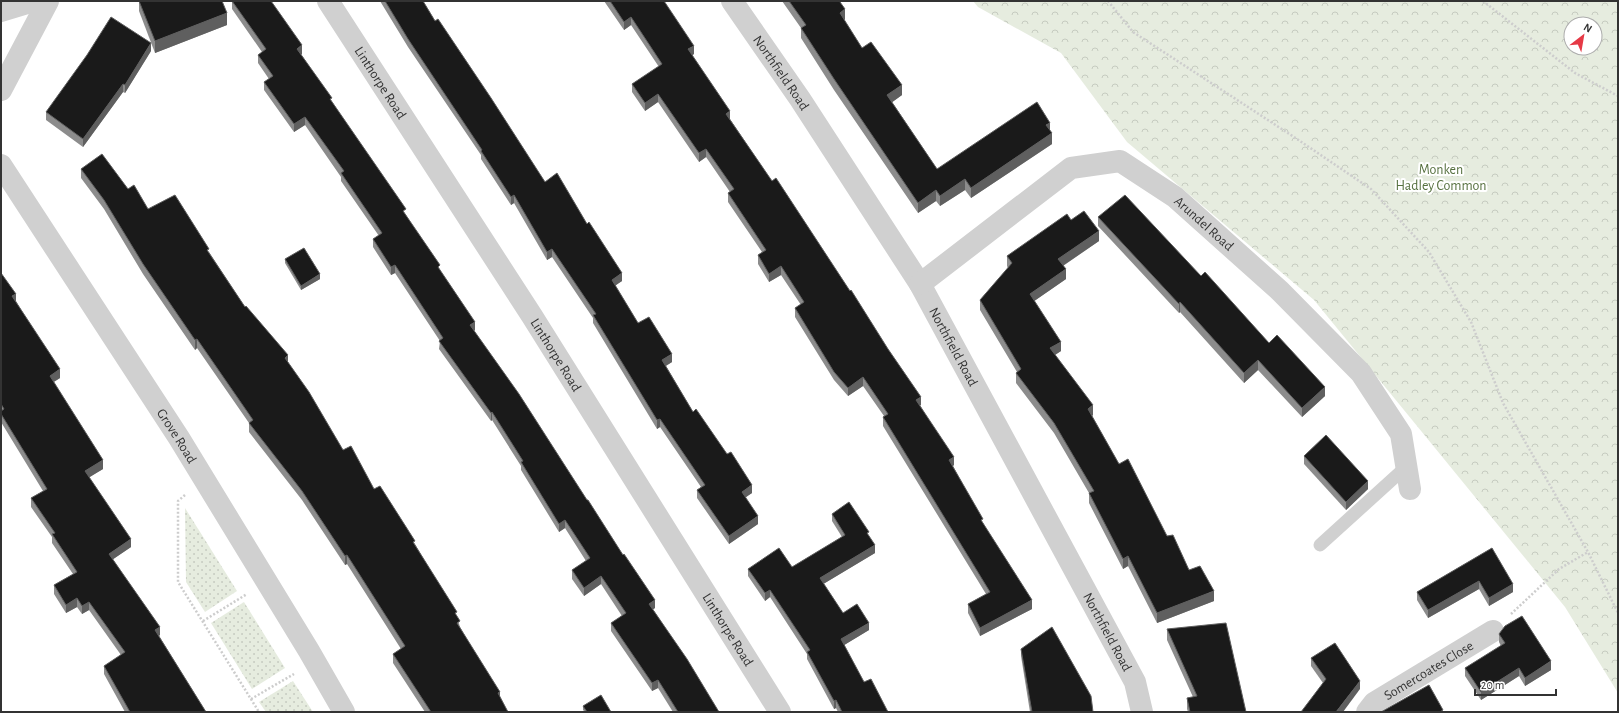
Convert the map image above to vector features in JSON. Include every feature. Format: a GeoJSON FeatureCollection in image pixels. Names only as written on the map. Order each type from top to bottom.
{"type":"FeatureCollection","features":[{"type":"Feature","properties":{"kind":"street"},"geometry":{"type":"LineString","coordinates":[[1,11],[34,1]]}},
{"type":"Feature","properties":{"kind":"street"},"geometry":{"type":"LineString","coordinates":[[1,90],[48,1]]}},
{"type":"Feature","properties":{"kind":"street","name":"Linthorpe Road"},"geometry":{"type":"LineString","coordinates":[[328,1],[532,316],[780,712]]}},
{"type":"Feature","properties":{"kind":"street","name":"Northfield Road"},"geometry":{"type":"LineString","coordinates":[[732,1],[800,99],[920,284],[1135,682],[1142,712]]}},
{"type":"Feature","properties":{"kind":"street","name":"Arundel Road"},"geometry":{"type":"LineString","coordinates":[[920,284],[1071,168],[1120,161],[1175,197],[1280,291],[1361,373],[1401,434],[1410,489]]}},
{"type":"Feature","properties":{"kind":"street","name":"Grove Road"},"geometry":{"type":"LineString","coordinates":[[1,165],[175,431],[344,712]]}},
{"type":"Feature","properties":{"kind":"street","name":"Somercoates Close"},"geometry":{"type":"LineString","coordinates":[[1367,712],[1374,703],[1493,631]]}},
{"type":"Feature","properties":{"kind":"lane"},"geometry":{"type":"LineString","coordinates":[[1320,545],[1406,467]]}},
{"type":"Feature","properties":{"kind":"path"},"geometry":{"type":"LineString","coordinates":[[1108,1],[1133,32],[1371,189],[1429,252],[1471,322],[1503,403],[1588,552],[1618,613]]}},
{"type":"Feature","properties":{"kind":"path"},"geometry":{"type":"LineString","coordinates":[[1483,1],[1574,73],[1618,96]]}},
{"type":"Feature","properties":{"kind":"path"},"geometry":{"type":"LineString","coordinates":[[205,480],[178,501],[178,582],[259,712]]}},
{"type":"Feature","properties":{"kind":"path"},"geometry":{"type":"LineString","coordinates":[[1493,631],[1559,568],[1588,552]]}},
{"type":"Feature","properties":{"kind":"path"},"geometry":{"type":"LineString","coordinates":[[202,621],[266,582]]}},
{"type":"Feature","properties":{"kind":"path"},"geometry":{"type":"LineString","coordinates":[[251,699],[315,662]]}},
{"type":"Feature","properties":{"kind":"green space","name":"Monken Hadley Common"},"geometry":{"type":"Polygon","coordinates":[[[973,1],[1618,1],[1618,693],[1565,607],[1314,300],[1127,142],[1061,53],[978,7],[973,1]]]}},
{"type":"Feature","properties":{"kind":"green space"},"geometry":{"type":"Polygon","coordinates":[[[185,508],[237,591],[205,612],[186,582],[185,508]]]}},
{"type":"Feature","properties":{"kind":"green space"},"geometry":{"type":"Polygon","coordinates":[[[244,602],[285,668],[252,689],[211,623],[244,602]]]}},
{"type":"Feature","properties":{"kind":"green space"},"geometry":{"type":"Polygon","coordinates":[[[293,681],[313,712],[266,712],[259,702],[293,681]]]}},
{"type":"Feature","properties":{"kind":"building"},"geometry":{"type":"Polygon","coordinates":[[[139,1],[222,1],[227,13],[155,41],[139,1]]]}},
{"type":"Feature","properties":{"kind":"building"},"geometry":{"type":"Polygon","coordinates":[[[232,1],[271,1],[302,45],[297,49],[332,98],[330,99],[406,209],[403,211],[440,265],[438,267],[475,322],[470,325],[519,394],[623,555],[624,554],[655,600],[649,604],[687,659],[719,712],[678,712],[658,680],[652,683],[611,623],[626,613],[601,576],[584,588],[572,570],[590,558],[565,520],[559,524],[521,462],[523,461],[492,412],[491,413],[439,341],[443,338],[395,265],[391,267],[373,239],[382,233],[341,173],[344,171],[305,117],[294,124],[264,82],[273,76],[258,55],[266,49],[232,1]]]}},
{"type":"Feature","properties":{"kind":"building"},"geometry":{"type":"Polygon","coordinates":[[[385,1],[423,1],[435,21],[438,19],[545,182],[557,173],[587,224],[589,222],[622,273],[612,280],[638,323],[649,317],[672,354],[662,360],[693,412],[696,409],[727,454],[731,452],[752,485],[742,492],[758,516],[729,536],[697,490],[705,485],[660,419],[657,420],[593,315],[596,314],[552,249],[547,252],[514,195],[511,197],[481,151],[482,150],[408,39],[385,1]]]}},
{"type":"Feature","properties":{"kind":"building"},"geometry":{"type":"Polygon","coordinates":[[[610,1],[664,1],[694,46],[688,49],[730,111],[726,114],[772,181],[776,178],[921,397],[916,400],[954,457],[949,460],[983,519],[981,520],[1032,600],[980,628],[968,604],[990,592],[883,417],[888,414],[863,377],[848,388],[834,372],[795,308],[804,302],[781,266],[769,274],[758,255],[766,250],[728,193],[734,189],[706,149],[699,153],[658,94],[645,103],[632,84],[662,64],[631,17],[624,22],[610,1]]]}},
{"type":"Feature","properties":{"kind":"building"},"geometry":{"type":"Polygon","coordinates":[[[789,1],[841,1],[840,2],[845,9],[840,13],[862,48],[871,42],[902,85],[887,95],[937,169],[1037,102],[1050,123],[1046,125],[1052,133],[971,188],[965,179],[940,196],[936,190],[918,203],[801,28],[806,25],[789,1]]]}},
{"type":"Feature","properties":{"kind":"building"},"geometry":{"type":"Polygon","coordinates":[[[111,17],[151,43],[125,85],[123,84],[83,139],[46,112],[87,55],[111,17]]]}},
{"type":"Feature","properties":{"kind":"building"},"geometry":{"type":"Polygon","coordinates":[[[102,154],[128,189],[134,185],[148,209],[175,195],[209,249],[207,250],[245,307],[246,306],[288,355],[285,358],[309,392],[343,450],[351,446],[374,489],[380,486],[457,612],[455,613],[460,621],[457,623],[500,692],[498,693],[508,712],[431,712],[393,654],[405,646],[347,555],[345,556],[302,491],[249,423],[253,420],[197,339],[195,340],[143,264],[104,200],[81,169],[102,154]]]}},
{"type":"Feature","properties":{"kind":"building"},"geometry":{"type":"Polygon","coordinates":[[[1125,195],[1201,276],[1205,272],[1269,343],[1277,335],[1325,387],[1302,408],[1258,360],[1244,373],[1180,302],[1179,304],[1098,217],[1125,195]]]}},
{"type":"Feature","properties":{"kind":"building"},"geometry":{"type":"Polygon","coordinates":[[[1084,211],[1099,231],[1058,259],[1066,269],[1030,294],[1061,342],[1050,348],[1093,405],[1088,409],[1119,464],[1128,459],[1167,536],[1173,535],[1189,570],[1200,566],[1214,591],[1157,613],[1128,556],[1123,559],[1089,493],[1094,491],[1054,423],[1016,373],[1021,369],[980,300],[1012,263],[1007,256],[1067,214],[1071,220],[1084,211]]]}},
{"type":"Feature","properties":{"kind":"building"},"geometry":{"type":"Polygon","coordinates":[[[304,248],[320,274],[301,286],[285,259],[304,248]]]}},
{"type":"Feature","properties":{"kind":"building"},"geometry":{"type":"Polygon","coordinates":[[[1,273],[16,294],[12,296],[60,369],[50,376],[103,460],[85,471],[131,539],[109,554],[160,627],[155,630],[206,712],[130,712],[104,666],[125,652],[89,602],[82,606],[77,598],[66,605],[54,585],[77,572],[52,534],[55,533],[31,498],[47,489],[1,414],[1,411],[4,409],[1,404],[1,273]]]}},
{"type":"Feature","properties":{"kind":"building"},"geometry":{"type":"Polygon","coordinates":[[[1326,435],[1368,481],[1346,502],[1304,456],[1326,435]]]}},
{"type":"Feature","properties":{"kind":"building"},"geometry":{"type":"Polygon","coordinates":[[[849,502],[869,532],[867,533],[875,545],[820,578],[843,613],[857,604],[869,623],[841,639],[864,682],[871,679],[888,712],[842,712],[836,700],[834,701],[807,652],[810,650],[770,590],[765,593],[748,569],[779,548],[792,567],[845,535],[832,514],[849,502]]]}},
{"type":"Feature","properties":{"kind":"building"},"geometry":{"type":"Polygon","coordinates":[[[1492,548],[1513,584],[1489,598],[1479,581],[1428,610],[1417,592],[1492,548]]]}},
{"type":"Feature","properties":{"kind":"building"},"geometry":{"type":"Polygon","coordinates":[[[1522,616],[1551,661],[1525,678],[1519,668],[1481,692],[1465,668],[1505,643],[1499,634],[1505,626],[1522,616]]]}},
{"type":"Feature","properties":{"kind":"building"},"geometry":{"type":"Polygon","coordinates":[[[1226,623],[1246,712],[1190,712],[1187,698],[1197,696],[1167,629],[1226,623]]]}},
{"type":"Feature","properties":{"kind":"building"},"geometry":{"type":"Polygon","coordinates":[[[1052,627],[1091,696],[1093,712],[1032,712],[1021,649],[1052,627]]]}},
{"type":"Feature","properties":{"kind":"building"},"geometry":{"type":"Polygon","coordinates":[[[1335,643],[1360,681],[1336,712],[1301,712],[1326,679],[1311,658],[1335,643]]]}},
{"type":"Feature","properties":{"kind":"building"},"geometry":{"type":"Polygon","coordinates":[[[1429,685],[1443,710],[1440,712],[1381,712],[1429,685]]]}},
{"type":"Feature","properties":{"kind":"building"},"geometry":{"type":"Polygon","coordinates":[[[601,695],[611,712],[587,712],[583,706],[601,695]]]}}]}
